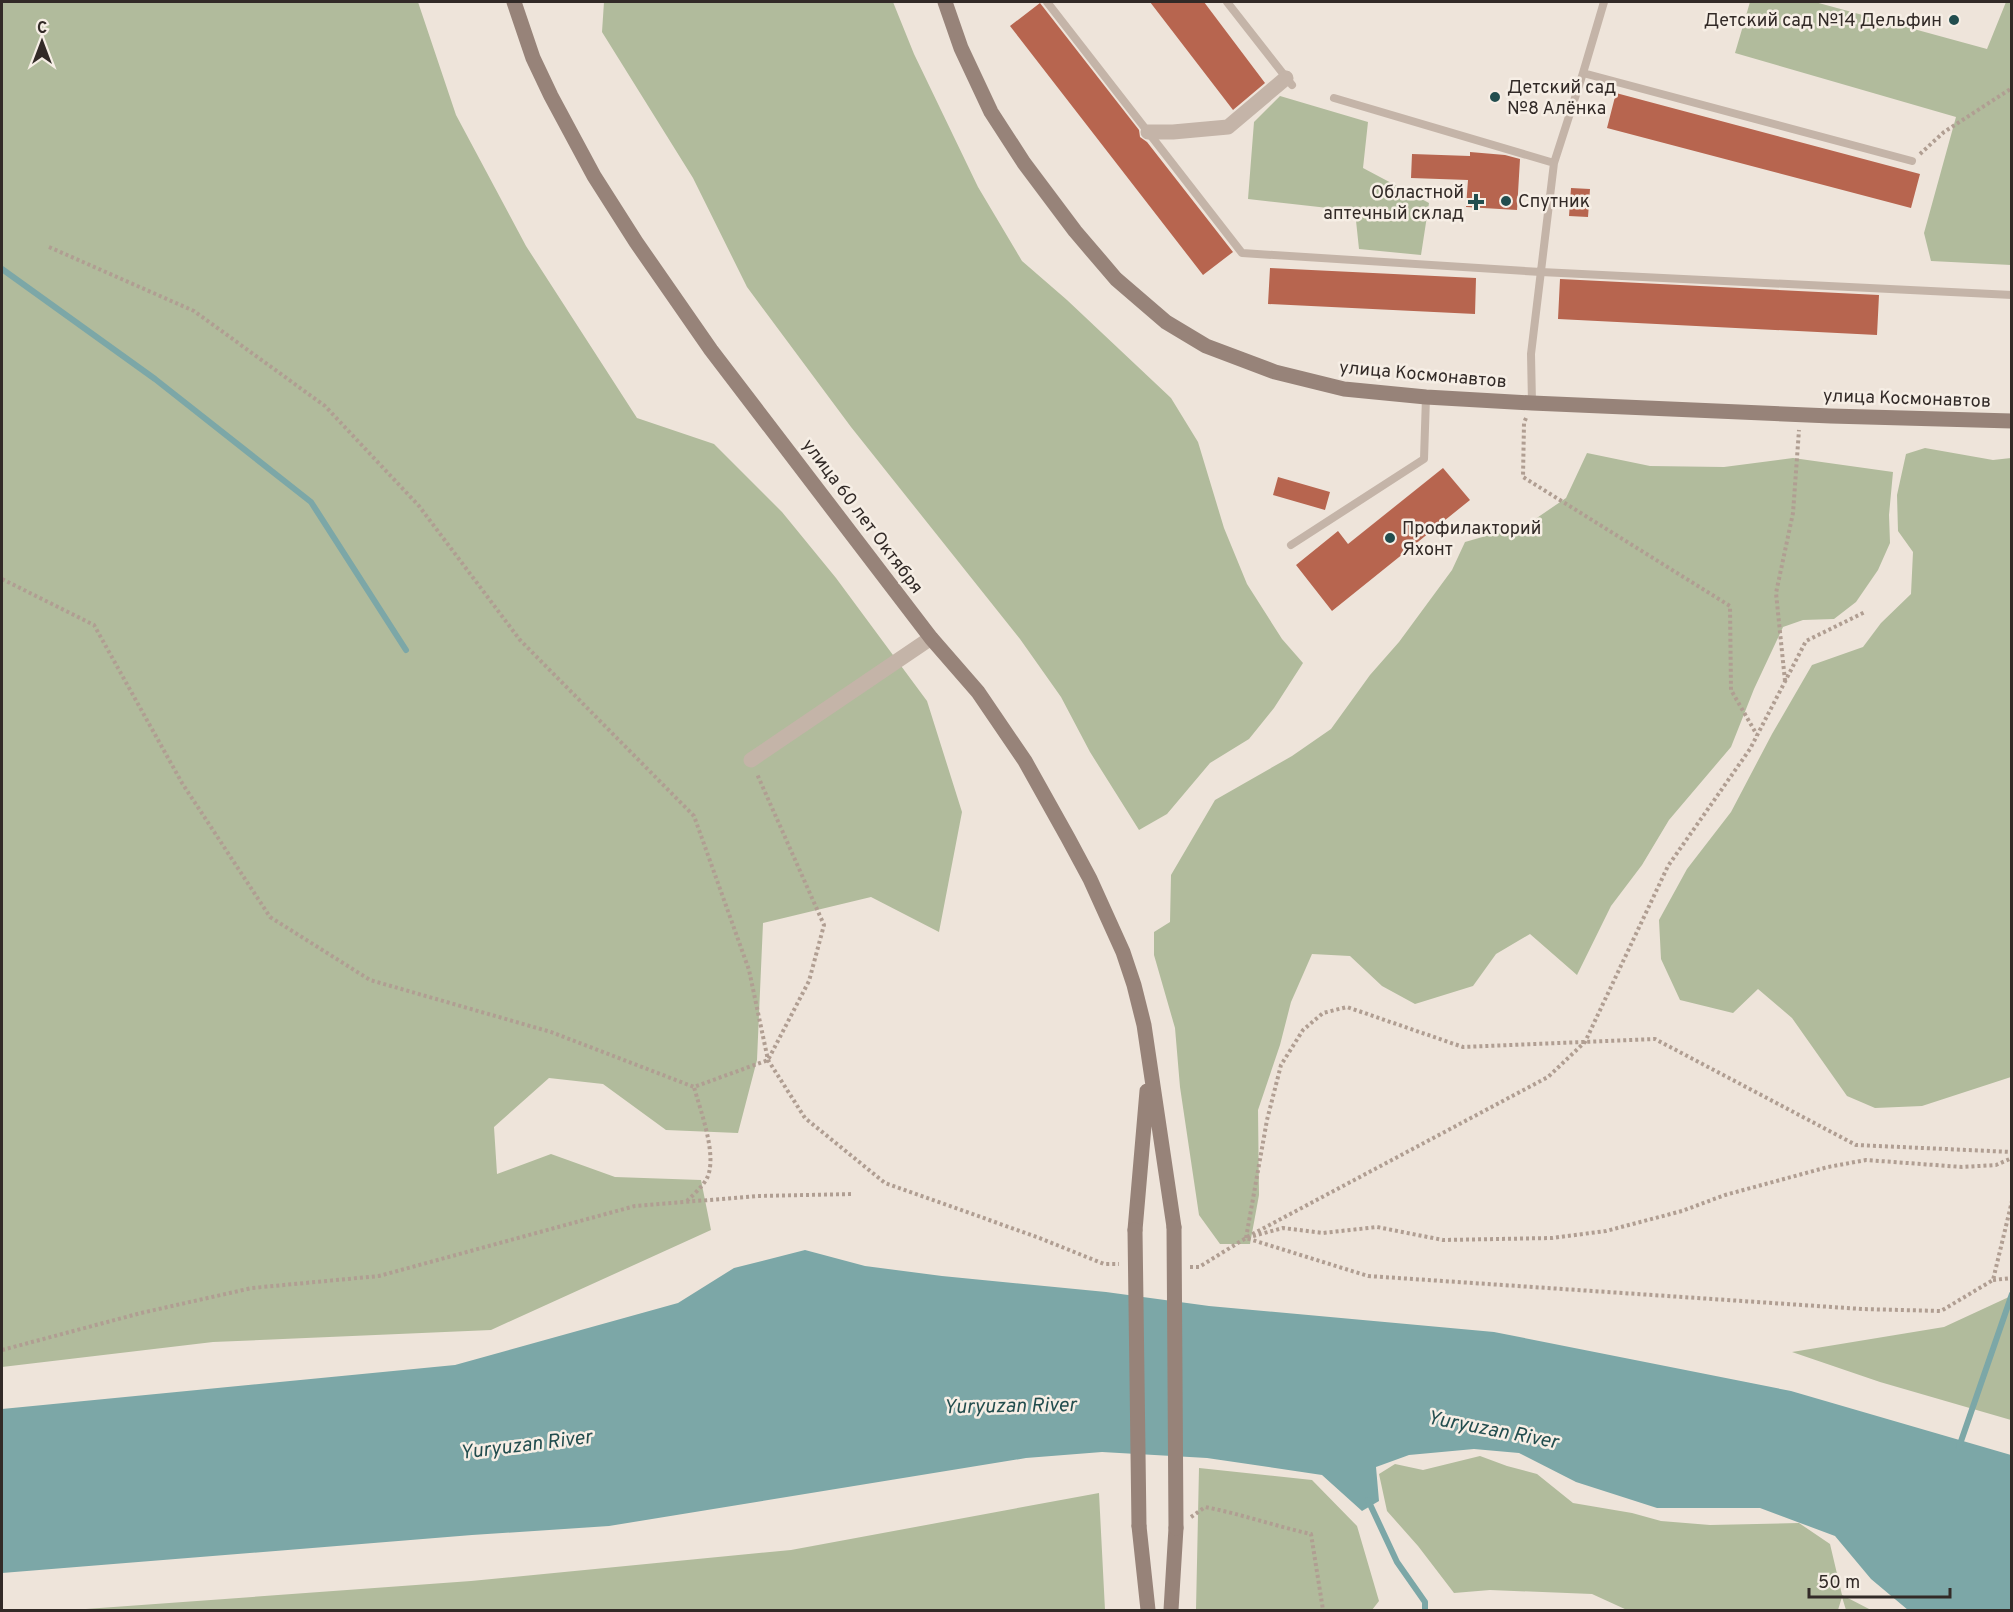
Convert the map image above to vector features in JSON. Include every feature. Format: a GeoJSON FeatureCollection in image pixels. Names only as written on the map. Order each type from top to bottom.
{"type":"FeatureCollection","features":[{"type":"Feature","properties":{"kind":"main road","name":"улица 60 лет Октября"},"geometry":{"type":"LineString","coordinates":[[514,2],[532,58],[551,96],[594,176],[636,242],[711,350],[931,638],[978,692],[1025,761],[1090,879],[1124,952],[1144,1025],[1149,1068]]}},
{"type":"Feature","properties":{"kind":"main road","name":"улица Космонавтов"},"geometry":{"type":"LineString","coordinates":[[945,2],[961,48],[991,112],[1024,163],[1075,231],[1116,279],[1166,322],[1206,346],[1275,372],[1344,388],[1426,397],[2012,421]]}},
{"type":"Feature","properties":{"kind":"main road"},"geometry":{"type":"LineString","coordinates":[[1149,1068],[1174,1227],[1176,1528],[1172,1611]]}},
{"type":"Feature","properties":{"kind":"main road"},"geometry":{"type":"LineString","coordinates":[[1148,1611],[1139,1526],[1135,1230],[1149,1068]]}},
{"type":"Feature","properties":{"kind":"street"},"geometry":{"type":"LineString","coordinates":[[1148,132],[1228,127],[1289,81]]}},
{"type":"Feature","properties":{"kind":"street"},"geometry":{"type":"LineString","coordinates":[[751,760],[931,638]]}},
{"type":"Feature","properties":{"kind":"lane"},"geometry":{"type":"LineString","coordinates":[[1047,2],[1242,253],[1541,272],[2012,295]]}},
{"type":"Feature","properties":{"kind":"lane"},"geometry":{"type":"LineString","coordinates":[[1227,2],[1289,81]]}},
{"type":"Feature","properties":{"kind":"lane"},"geometry":{"type":"LineString","coordinates":[[1532,403],[1531,354],[1554,163],[1604,2]]}},
{"type":"Feature","properties":{"kind":"lane"},"geometry":{"type":"LineString","coordinates":[[1583,73],[1912,160]]}},
{"type":"Feature","properties":{"kind":"lane"},"geometry":{"type":"LineString","coordinates":[[1334,98],[1554,163]]}},
{"type":"Feature","properties":{"kind":"lane"},"geometry":{"type":"LineString","coordinates":[[1291,545],[1424,459],[1426,397]]}},
{"type":"Feature","properties":{"kind":"path"},"geometry":{"type":"LineString","coordinates":[[1912,160],[1944,132],[2012,88]]}},
{"type":"Feature","properties":{"kind":"path"},"geometry":{"type":"LineString","coordinates":[[49,247],[194,311],[325,406],[419,506],[520,640],[694,816],[749,970],[768,1060],[805,1118],[885,1183],[1038,1237],[1104,1264],[1128,1264]]}},
{"type":"Feature","properties":{"kind":"path"},"geometry":{"type":"LineString","coordinates":[[1532,403],[1524,423],[1523,477],[1730,606],[1731,690],[1757,735]]}},
{"type":"Feature","properties":{"kind":"path"},"geometry":{"type":"LineString","coordinates":[[1785,683],[1776,593],[1792,513],[1800,414]]}},
{"type":"Feature","properties":{"kind":"path"},"geometry":{"type":"LineString","coordinates":[[2,579],[94,625],[182,783],[270,917],[370,980],[552,1032],[694,1087],[768,1060],[809,981],[824,925],[751,760]]}},
{"type":"Feature","properties":{"kind":"path"},"geometry":{"type":"LineString","coordinates":[[1187,1266],[1198,1267],[1246,1238],[1548,1077],[1585,1042],[1668,866],[1749,749],[1806,642],[1865,612]]}},
{"type":"Feature","properties":{"kind":"path"},"geometry":{"type":"LineString","coordinates":[[1246,1238],[1267,1120],[1281,1065],[1303,1030],[1323,1013],[1347,1007],[1463,1047],[1655,1039],[1856,1145],[2012,1152]]}},
{"type":"Feature","properties":{"kind":"path"},"geometry":{"type":"LineString","coordinates":[[686,1202],[707,1179],[711,1159],[694,1087]]}},
{"type":"Feature","properties":{"kind":"path"},"geometry":{"type":"LineString","coordinates":[[1246,1238],[1283,1228],[1323,1233],[1377,1227],[1443,1240],[1552,1239],[1606,1231],[1682,1211],[1725,1195],[1828,1167],[1866,1160],[1962,1167],[1996,1165],[2012,1158]]}},
{"type":"Feature","properties":{"kind":"path"},"geometry":{"type":"LineString","coordinates":[[2,1350],[141,1313],[252,1288],[379,1276],[635,1206],[758,1196],[854,1194]]}},
{"type":"Feature","properties":{"kind":"path"},"geometry":{"type":"LineString","coordinates":[[1993,1280],[2012,1201]]}},
{"type":"Feature","properties":{"kind":"path"},"geometry":{"type":"LineString","coordinates":[[1246,1238],[1368,1276],[1862,1309],[1941,1311],[1993,1280],[2012,1278]]}},
{"type":"Feature","properties":{"kind":"path"},"geometry":{"type":"LineString","coordinates":[[1176,1528],[1205,1507],[1246,1515],[1274,1526],[1311,1534],[1323,1611]]}},
{"type":"Feature","properties":{"kind":"green space"},"geometry":{"type":"Polygon","coordinates":[[[2,2],[418,2],[456,115],[526,246],[637,418],[714,444],[782,512],[836,578],[927,701],[962,812],[939,932],[871,897],[763,923],[757,1060],[738,1133],[666,1130],[603,1084],[549,1078],[494,1127],[497,1174],[551,1154],[615,1177],[701,1180],[711,1230],[491,1330],[213,1342],[2,1367],[2,2]]]}},
{"type":"Feature","properties":{"kind":"green space"},"geometry":{"type":"Polygon","coordinates":[[[604,2],[893,2],[914,54],[978,187],[1022,261],[1171,398],[1198,442],[1224,528],[1247,584],[1282,639],[1303,663],[1274,708],[1249,739],[1210,763],[1167,814],[1139,830],[1090,752],[1061,697],[1020,639],[851,427],[747,287],[693,178],[602,32],[604,2]]]}},
{"type":"Feature","properties":{"kind":"green space"},"geometry":{"type":"Polygon","coordinates":[[[1750,2],[1815,2],[1987,49],[2006,2],[2011,2],[2011,265],[1931,261],[1924,233],[1956,117],[1735,53],[1750,2]]]}},
{"type":"Feature","properties":{"kind":"green space"},"geometry":{"type":"Polygon","coordinates":[[[1280,96],[1368,122],[1363,168],[1429,203],[1421,255],[1359,249],[1355,211],[1248,199],[1254,122],[1280,96]]]}},
{"type":"Feature","properties":{"kind":"green space"},"geometry":{"type":"Polygon","coordinates":[[[1925,448],[1993,460],[2011,458],[2011,1077],[1922,1106],[1875,1108],[1847,1096],[1792,1018],[1758,989],[1733,1013],[1680,1000],[1661,959],[1659,920],[1687,869],[1731,812],[1812,665],[1863,647],[1881,623],[1911,594],[1913,552],[1898,531],[1897,495],[1906,454],[1925,448]]]}},
{"type":"Feature","properties":{"kind":"green space"},"geometry":{"type":"Polygon","coordinates":[[[1587,453],[1650,466],[1724,467],[1793,458],[1893,472],[1889,515],[1890,543],[1878,570],[1856,602],[1834,619],[1803,620],[1783,627],[1754,689],[1731,747],[1669,820],[1642,865],[1611,906],[1577,975],[1530,934],[1496,954],[1473,986],[1415,1004],[1382,986],[1350,956],[1312,954],[1291,1002],[1280,1045],[1258,1110],[1259,1195],[1250,1244],[1220,1244],[1199,1215],[1180,1087],[1175,1028],[1154,955],[1154,932],[1170,922],[1171,875],[1215,800],[1292,756],[1331,729],[1452,570],[1465,542],[1528,524],[1566,498],[1587,453]]]}},
{"type":"Feature","properties":{"kind":"green space"},"geometry":{"type":"Polygon","coordinates":[[[2011,1296],[2011,1420],[1880,1382],[1792,1352],[1944,1327],[2011,1296]]]}},
{"type":"Feature","properties":{"kind":"green space"},"geometry":{"type":"Polygon","coordinates":[[[1480,1456],[1537,1474],[1573,1503],[1632,1513],[1661,1521],[1710,1525],[1799,1523],[1830,1544],[1842,1595],[1871,1610],[1846,1610],[1842,1597],[1838,1610],[1627,1610],[1592,1594],[1490,1590],[1454,1593],[1418,1546],[1387,1511],[1379,1474],[1395,1464],[1423,1470],[1480,1456]]]}},
{"type":"Feature","properties":{"kind":"green space"},"geometry":{"type":"Polygon","coordinates":[[[1199,1468],[1312,1480],[1357,1526],[1379,1601],[1372,1610],[1196,1610],[1199,1468]]]}},
{"type":"Feature","properties":{"kind":"green space"},"geometry":{"type":"Polygon","coordinates":[[[1099,1493],[1105,1610],[72,1610],[471,1581],[791,1550],[1099,1493]]]}},
{"type":"Feature","properties":{"kind":"water","name":"Yuryuzan River"},"geometry":{"type":"Polygon","coordinates":[[[805,1250],[865,1266],[942,1276],[1106,1292],[1209,1306],[1494,1332],[1791,1391],[2011,1455],[2011,1610],[1908,1610],[1871,1579],[1835,1536],[1760,1508],[1657,1508],[1576,1482],[1519,1453],[1474,1449],[1409,1455],[1376,1467],[1379,1501],[1362,1511],[1322,1475],[1207,1458],[1102,1452],[1026,1458],[609,1526],[2,1573],[2,1409],[455,1365],[678,1303],[734,1268],[805,1250]]]}},
{"type":"Feature","properties":{"kind":"building"},"geometry":{"type":"Polygon","coordinates":[[[1150,2],[1204,2],[1265,83],[1233,110],[1150,2]]]}},
{"type":"Feature","properties":{"kind":"building"},"geometry":{"type":"Polygon","coordinates":[[[1040,3],[1139,130],[1140,137],[1147,142],[1233,252],[1203,275],[1010,26],[1040,3]]]}},
{"type":"Feature","properties":{"kind":"building"},"geometry":{"type":"Polygon","coordinates":[[[1616,93],[1920,174],[1911,208],[1607,128],[1616,93]]]}},
{"type":"Feature","properties":{"kind":"building"},"geometry":{"type":"Polygon","coordinates":[[[1470,152],[1505,155],[1520,159],[1517,210],[1466,207],[1468,180],[1411,178],[1412,154],[1470,156],[1470,152]]]}},
{"type":"Feature","properties":{"kind":"building"},"geometry":{"type":"Polygon","coordinates":[[[1571,188],[1590,189],[1588,217],[1569,216],[1571,188]]]}},
{"type":"Feature","properties":{"kind":"building"},"geometry":{"type":"Polygon","coordinates":[[[1270,268],[1476,278],[1475,314],[1268,304],[1270,268]]]}},
{"type":"Feature","properties":{"kind":"building"},"geometry":{"type":"Polygon","coordinates":[[[1560,279],[1879,295],[1877,335],[1558,319],[1560,279]]]}},
{"type":"Feature","properties":{"kind":"building","name":"Профилакторий Яхонт"},"geometry":{"type":"Polygon","coordinates":[[[1443,468],[1470,500],[1332,611],[1296,565],[1338,531],[1348,544],[1443,468]]]}},
{"type":"Feature","properties":{"kind":"building"},"geometry":{"type":"Polygon","coordinates":[[[1278,477],[1330,492],[1325,510],[1273,495],[1278,477]]]}},
{"type":"Feature","properties":{"kind":"waterway"},"geometry":{"type":"LineString","coordinates":[[2,269],[155,379],[311,502],[406,650]]}},
{"type":"Feature","properties":{"kind":"waterway"},"geometry":{"type":"LineString","coordinates":[[1959,1447],[2012,1294]]}},
{"type":"Feature","properties":{"kind":"waterway"},"geometry":{"type":"LineString","coordinates":[[1368,1500],[1397,1562],[1425,1602],[1425,1610]]}},
{"type":"Feature","properties":{"kind":"place","name":"Детский сад №14 Дельфин"},"geometry":{"type":"Point","coordinates":[1954,20]}},
{"type":"Feature","properties":{"kind":"place","name":"Детский сад №8 Алёнка"},"geometry":{"type":"Point","coordinates":[1495,97]}},
{"type":"Feature","properties":{"kind":"place","name":"Спутник"},"geometry":{"type":"Point","coordinates":[1506,201]}},
{"type":"Feature","properties":{"kind":"place","name":"Областной аптечный склад"},"geometry":{"type":"Point","coordinates":[1476,202]}},
{"type":"Feature","properties":{"kind":"place","name":"Профилакторий Яхонт"},"geometry":{"type":"Point","coordinates":[1390,538]}}]}
